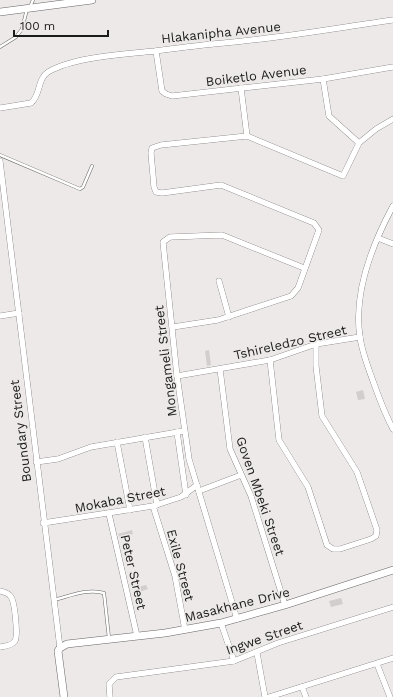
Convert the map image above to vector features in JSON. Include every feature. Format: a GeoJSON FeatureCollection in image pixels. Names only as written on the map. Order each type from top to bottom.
{"type":"FeatureCollection","features":[{"type":"Feature","properties":{"kind":"street"},"geometry":{"type":"LineString","coordinates":[[0,12],[92,0]]}},
{"type":"Feature","properties":{"kind":"street","name":"Hlakanipha Avenue"},"geometry":{"type":"LineString","coordinates":[[0,108],[31,103],[36,98],[42,79],[46,74],[61,67],[100,57],[288,36],[393,20]]}},
{"type":"Feature","properties":{"kind":"street","name":"Boiketlo Avenue"},"geometry":{"type":"LineString","coordinates":[[156,51],[162,88],[166,94],[176,96],[322,79],[393,67]]}},
{"type":"Feature","properties":{"kind":"street"},"geometry":{"type":"LineString","coordinates":[[322,79],[329,116],[359,144]]}},
{"type":"Feature","properties":{"kind":"street"},"geometry":{"type":"LineString","coordinates":[[241,88],[247,136]]}},
{"type":"Feature","properties":{"kind":"street"},"geometry":{"type":"LineString","coordinates":[[173,327],[208,322],[229,317],[290,296],[296,291],[319,230],[314,223],[225,186],[219,185],[162,193],[155,191],[151,153],[154,147],[247,136],[341,176],[346,173],[359,144],[376,129],[393,119]]}},
{"type":"Feature","properties":{"kind":"street","name":"Boundary Street"},"geometry":{"type":"LineString","coordinates":[[0,161],[43,523],[60,648],[58,652],[64,697]]}},
{"type":"Feature","properties":{"kind":"street"},"geometry":{"type":"LineString","coordinates":[[393,206],[368,262],[362,283],[359,324],[360,337],[375,387],[385,415],[393,429]]}},
{"type":"Feature","properties":{"kind":"street","name":"Mongameli Street"},"geometry":{"type":"LineString","coordinates":[[237,619],[189,459],[177,376],[163,244],[164,240],[168,238],[222,235],[304,268]]}},
{"type":"Feature","properties":{"kind":"street"},"geometry":{"type":"LineString","coordinates":[[378,238],[393,244]]}},
{"type":"Feature","properties":{"kind":"street"},"geometry":{"type":"LineString","coordinates":[[219,281],[229,317]]}},
{"type":"Feature","properties":{"kind":"street"},"geometry":{"type":"LineString","coordinates":[[0,316],[19,313]]}},
{"type":"Feature","properties":{"kind":"street","name":"Tshireledzo Street"},"geometry":{"type":"LineString","coordinates":[[177,376],[270,360],[316,344],[360,337]]}},
{"type":"Feature","properties":{"kind":"street"},"geometry":{"type":"LineString","coordinates":[[270,360],[279,440],[308,487],[327,545],[330,548],[336,549],[371,539],[376,536],[378,530],[359,476],[322,416],[316,366],[316,344]]}},
{"type":"Feature","properties":{"kind":"street","name":"Goven Mbeki Street"},"geometry":{"type":"LineString","coordinates":[[220,369],[229,444],[235,464],[251,496],[285,605]]}},
{"type":"Feature","properties":{"kind":"street"},"geometry":{"type":"LineString","coordinates":[[36,462],[58,459],[91,447],[184,431]]}},
{"type":"Feature","properties":{"kind":"street"},"geometry":{"type":"LineString","coordinates":[[177,432],[186,495]]}},
{"type":"Feature","properties":{"kind":"street","name":"Exile Street"},"geometry":{"type":"LineString","coordinates":[[145,437],[155,506],[175,576],[185,630]]}},
{"type":"Feature","properties":{"kind":"street"},"geometry":{"type":"LineString","coordinates":[[117,442],[130,510]]}},
{"type":"Feature","properties":{"kind":"street","name":"Mokaba Street"},"geometry":{"type":"LineString","coordinates":[[43,523],[155,506],[186,495],[198,488],[241,475]]}},
{"type":"Feature","properties":{"kind":"street","name":"Peter Street"},"geometry":{"type":"LineString","coordinates":[[109,514],[137,636]]}},
{"type":"Feature","properties":{"kind":"street","name":"Masakhane Drive"},"geometry":{"type":"LineString","coordinates":[[60,648],[72,643],[185,630],[221,623],[285,605],[393,570]]}},
{"type":"Feature","properties":{"kind":"street"},"geometry":{"type":"LineString","coordinates":[[0,591],[8,594],[13,600],[16,633],[15,640],[12,644],[0,646]]}},
{"type":"Feature","properties":{"kind":"street","name":"Ingwe Street"},"geometry":{"type":"LineString","coordinates":[[110,697],[109,684],[116,676],[234,661],[285,641],[393,607]]}},
{"type":"Feature","properties":{"kind":"street"},"geometry":{"type":"LineString","coordinates":[[221,623],[234,661]]}},
{"type":"Feature","properties":{"kind":"street"},"geometry":{"type":"LineString","coordinates":[[257,653],[265,697]]}},
{"type":"Feature","properties":{"kind":"street"},"geometry":{"type":"LineString","coordinates":[[269,697],[393,658]]}},
{"type":"Feature","properties":{"kind":"street"},"geometry":{"type":"LineString","coordinates":[[377,664],[390,697]]}},
{"type":"Feature","properties":{"kind":"street"},"geometry":{"type":"LineString","coordinates":[[302,687],[306,697]]}},
{"type":"Feature","properties":{"kind":"lane"},"geometry":{"type":"LineString","coordinates":[[0,47],[16,37],[22,29],[28,8],[33,0]]}},
{"type":"Feature","properties":{"kind":"lane"},"geometry":{"type":"LineString","coordinates":[[0,155],[74,188],[80,189],[83,187],[92,166]]}},
{"type":"Feature","properties":{"kind":"lane"},"geometry":{"type":"LineString","coordinates":[[54,600],[87,592],[95,591],[104,593],[109,639]]}},
{"type":"Feature","properties":{"kind":"building"},"geometry":{"type":"Polygon","coordinates":[[[209,350],[211,365],[207,366],[205,351],[209,350]]]}},
{"type":"Feature","properties":{"kind":"building"},"geometry":{"type":"Polygon","coordinates":[[[363,390],[365,399],[358,400],[356,392],[363,390]]]}},
{"type":"Feature","properties":{"kind":"building"},"geometry":{"type":"Polygon","coordinates":[[[132,530],[133,534],[120,538],[118,534],[132,530]]]}},
{"type":"Feature","properties":{"kind":"building"},"geometry":{"type":"Polygon","coordinates":[[[146,585],[148,589],[139,592],[138,587],[146,585]]]}},
{"type":"Feature","properties":{"kind":"building"},"geometry":{"type":"Polygon","coordinates":[[[341,598],[343,604],[331,607],[329,601],[341,598]]]}}]}
